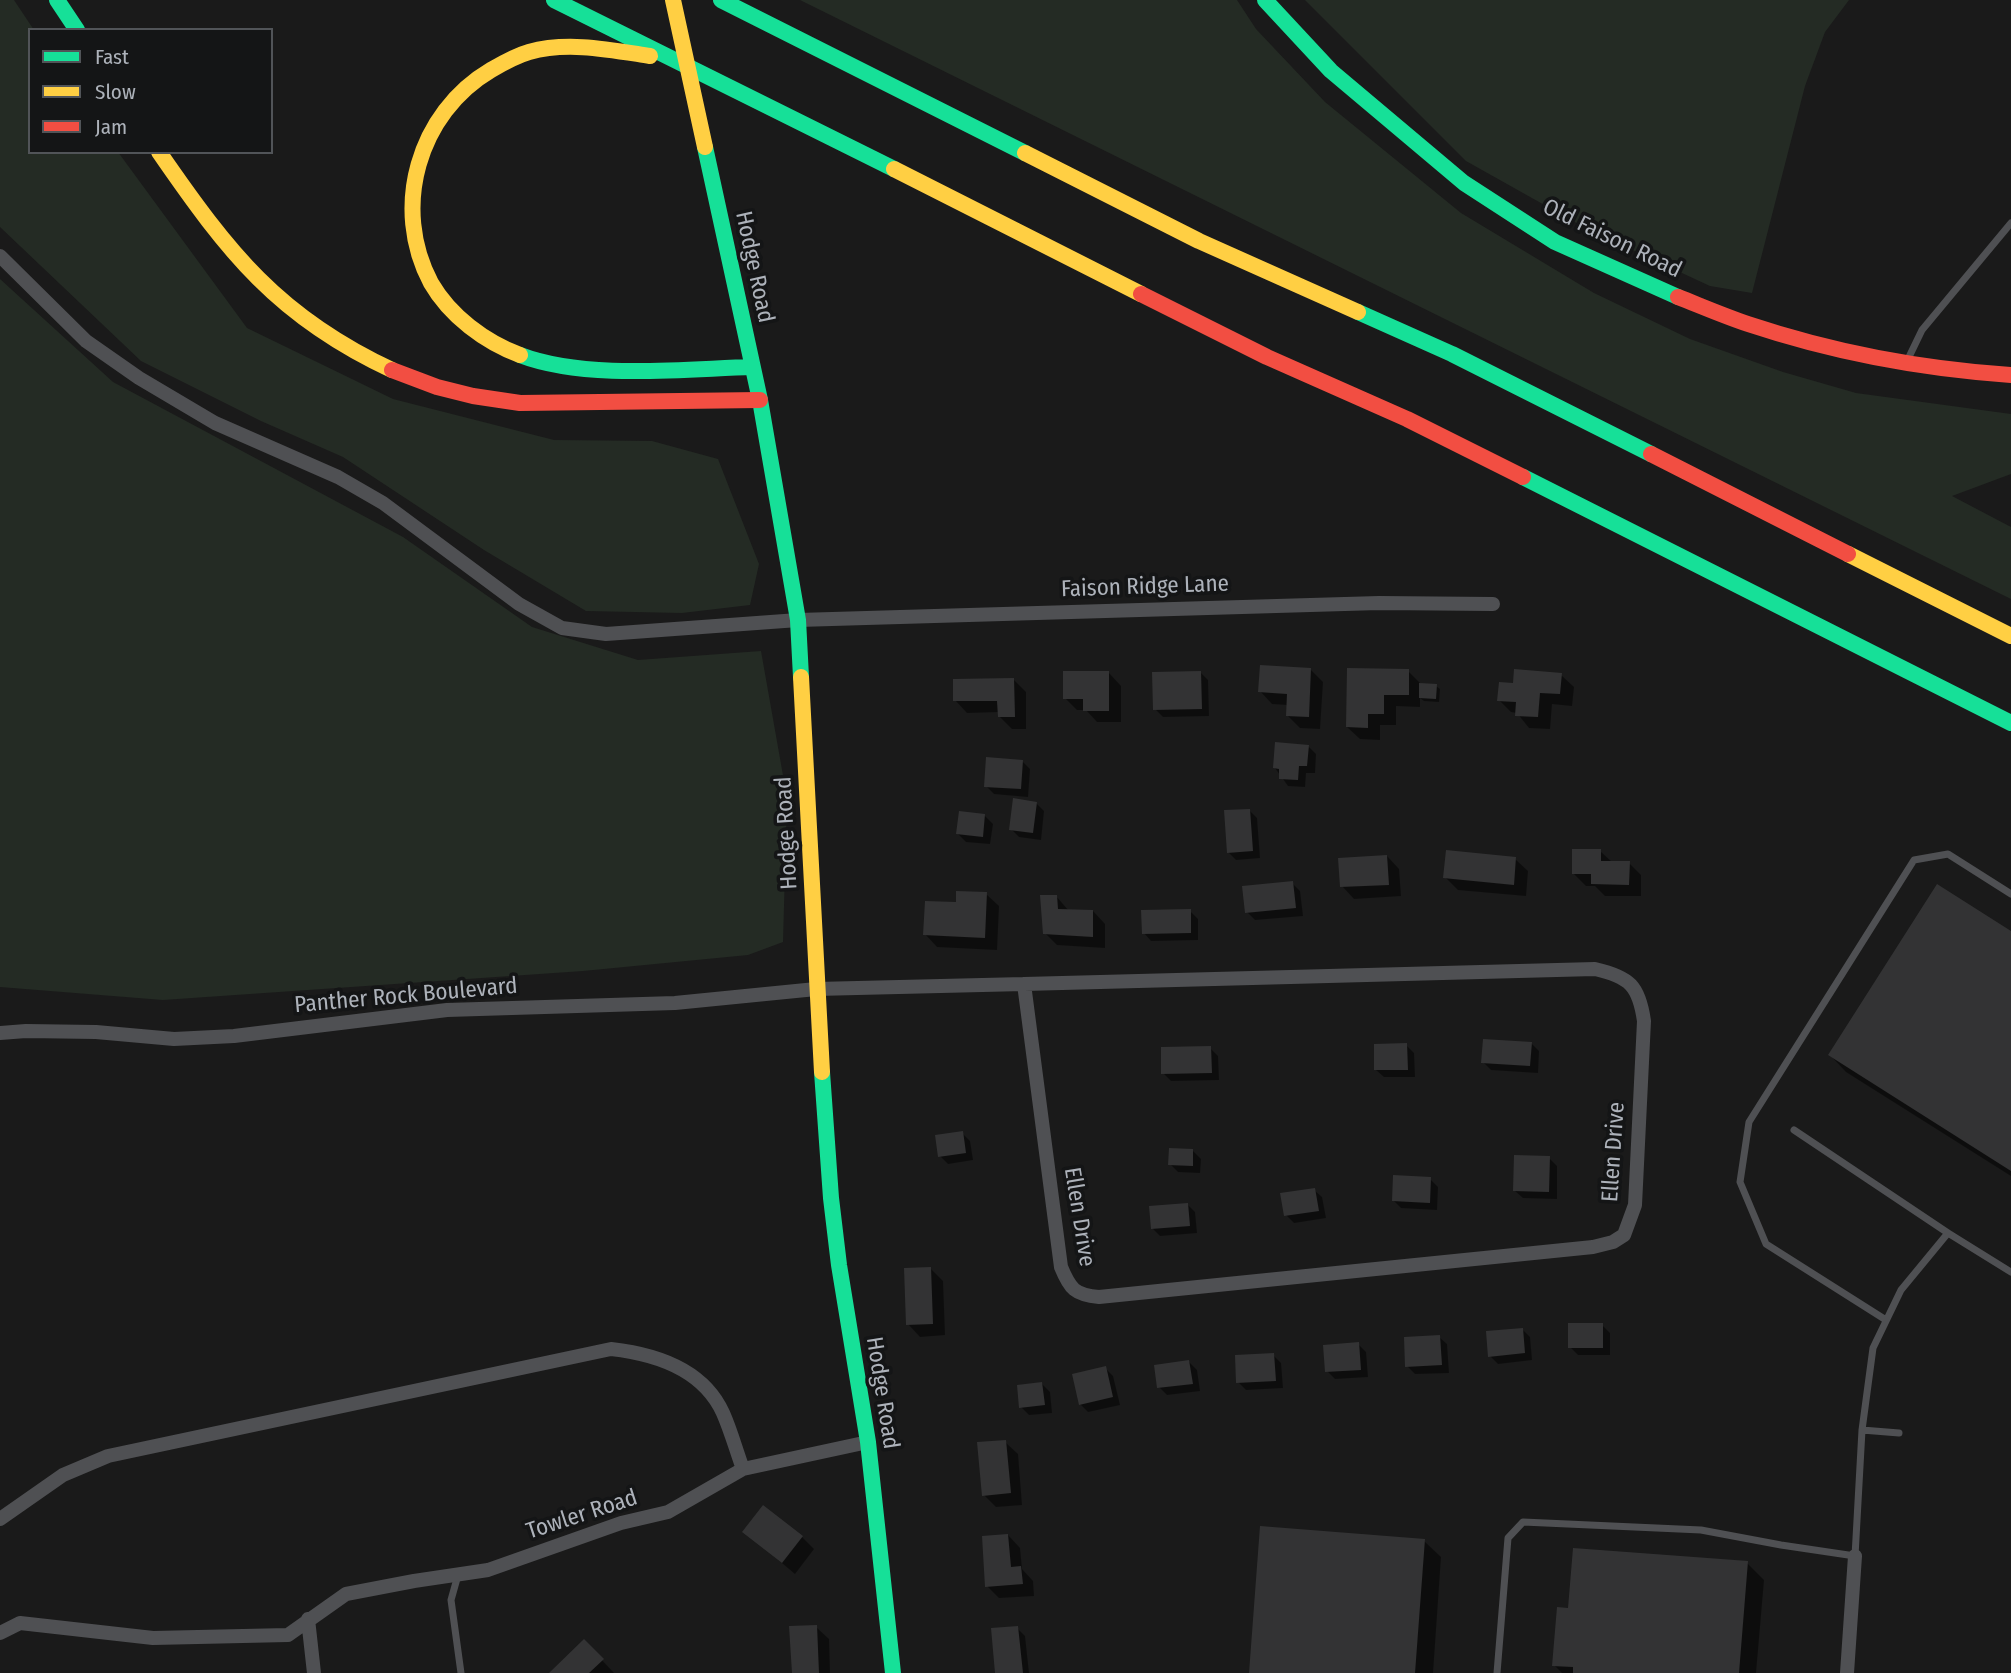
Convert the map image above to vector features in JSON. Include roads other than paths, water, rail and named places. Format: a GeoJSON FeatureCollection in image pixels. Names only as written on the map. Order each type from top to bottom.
{"type":"FeatureCollection","features":[{"type":"Feature","properties":{"kind":"main road"},"geometry":{"type":"LineString","coordinates":[[57,0],[76,28]]}},
{"type":"Feature","properties":{"kind":"main road"},"geometry":{"type":"LineString","coordinates":[[554,0],[1267,357],[1407,419],[2011,723]]}},
{"type":"Feature","properties":{"kind":"main road","name":"Hodge Road"},"geometry":{"type":"LineString","coordinates":[[673,0],[760,400],[799,620],[816,989],[831,1198],[839,1265],[868,1442],[893,1673]]}},
{"type":"Feature","properties":{"kind":"main road"},"geometry":{"type":"LineString","coordinates":[[721,0],[1199,241],[1452,354],[2011,636]]}},
{"type":"Feature","properties":{"kind":"main road","name":"Old Faison Road"},"geometry":{"type":"LineString","coordinates":[[1265,0],[1331,71],[1464,183],[1555,242],[1657,289],[1748,324],[1840,349],[1952,371],[2011,375]]}},
{"type":"Feature","properties":{"kind":"main road"},"geometry":{"type":"LineString","coordinates":[[677,61],[614,51],[547,48],[516,56],[478,75],[443,108],[428,133],[418,158],[412,186],[411,215],[417,248],[427,273],[459,318],[479,335],[503,348],[533,359],[568,366],[663,369],[752,367]]}},
{"type":"Feature","properties":{"kind":"main road"},"geometry":{"type":"LineString","coordinates":[[160,154],[244,267],[276,298],[329,336],[384,366],[434,386],[475,397],[511,402],[760,400]]}},
{"type":"Feature","properties":{"kind":"street","name":"Faison Ridge Lane"},"geometry":{"type":"LineString","coordinates":[[0,256],[86,341],[139,378],[215,424],[338,477],[383,503],[519,604],[562,628],[606,634],[799,620],[1379,603],[1493,604]]}},
{"type":"Feature","properties":{"kind":"street","name":"Ellen Drive"},"geometry":{"type":"LineString","coordinates":[[816,989],[1595,969],[1617,974],[1634,986],[1644,1021],[1635,1205],[1630,1224],[1624,1235],[1613,1242],[1593,1247],[1099,1297],[1081,1295],[1067,1283],[1060,1268],[1024,984]]}},
{"type":"Feature","properties":{"kind":"street","name":"Panther Rock Boulevard"},"geometry":{"type":"LineString","coordinates":[[0,1033],[96,1032],[174,1039],[234,1036],[447,1010],[675,1003],[816,989]]}},
{"type":"Feature","properties":{"kind":"street"},"geometry":{"type":"LineString","coordinates":[[0,1519],[63,1475],[108,1456],[611,1349],[636,1352],[669,1362],[700,1381],[722,1410],[743,1469]]}},
{"type":"Feature","properties":{"kind":"street","name":"Towler Road"},"geometry":{"type":"LineString","coordinates":[[0,1633],[19,1623],[153,1638],[288,1635],[346,1594],[488,1570],[621,1522],[668,1512],[743,1469],[868,1442]]}},
{"type":"Feature","properties":{"kind":"street"},"geometry":{"type":"LineString","coordinates":[[1847,1673],[1855,1556]]}},
{"type":"Feature","properties":{"kind":"street"},"geometry":{"type":"LineString","coordinates":[[308,1619],[314,1673]]}},
{"type":"Feature","properties":{"kind":"lane"},"geometry":{"type":"LineString","coordinates":[[1907,362],[1922,330],[2011,223]]}},
{"type":"Feature","properties":{"kind":"lane"},"geometry":{"type":"LineString","coordinates":[[1886,1320],[1766,1244],[1740,1182],[1749,1122],[1914,860],[1948,854],[2011,894]]}},
{"type":"Feature","properties":{"kind":"lane"},"geometry":{"type":"LineString","coordinates":[[1794,1130],[2011,1272]]}},
{"type":"Feature","properties":{"kind":"lane"},"geometry":{"type":"LineString","coordinates":[[1497,1673],[1508,1538],[1523,1522],[1701,1530],[1855,1556],[1862,1430],[1874,1348],[1901,1290],[1948,1233]]}},
{"type":"Feature","properties":{"kind":"lane"},"geometry":{"type":"LineString","coordinates":[[1862,1430],[1899,1433]]}},
{"type":"Feature","properties":{"kind":"lane"},"geometry":{"type":"LineString","coordinates":[[458,1574],[451,1600],[461,1673]]}}]}
